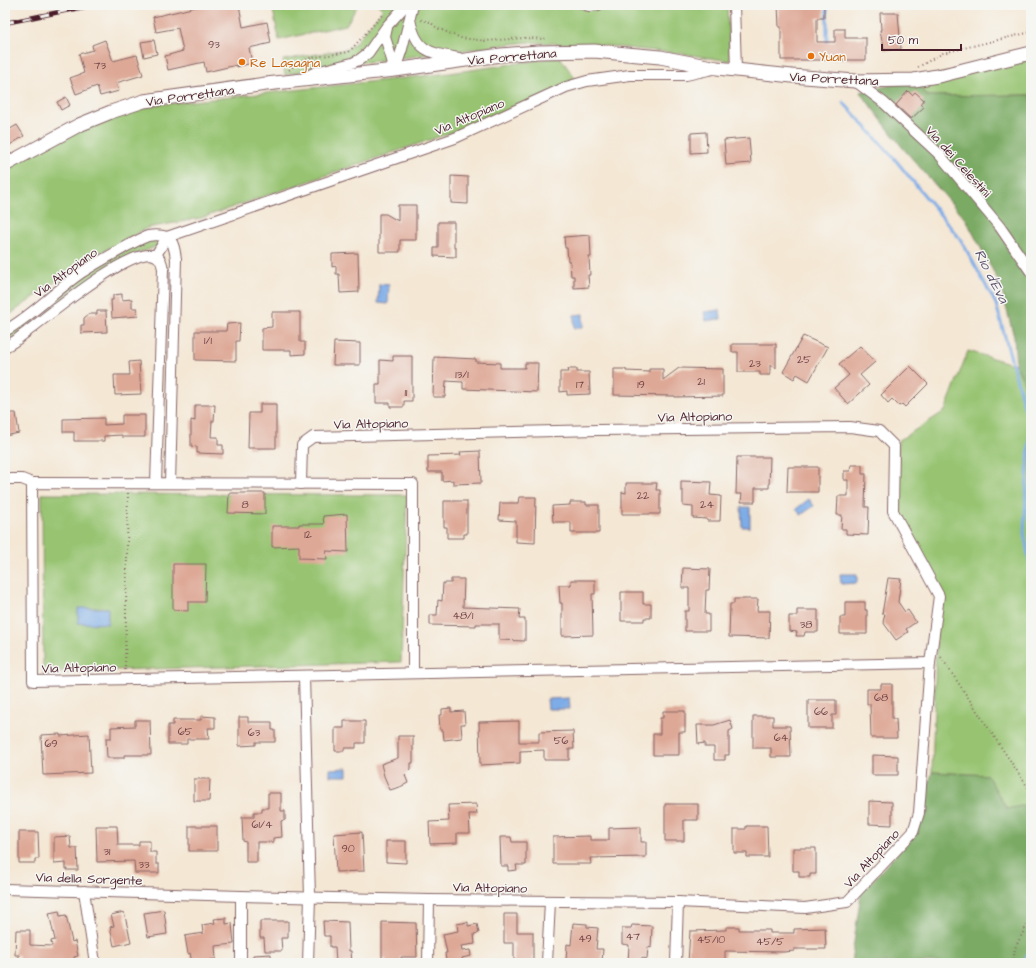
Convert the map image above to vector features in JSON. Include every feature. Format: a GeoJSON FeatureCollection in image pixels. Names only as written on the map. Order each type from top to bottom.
{"type":"FeatureCollection","features":[{"type":"Feature","properties":{"kind":"main road","name":"Via Porrettana"},"geometry":{"type":"LineString","coordinates":[[5,165],[79,125],[144,101],[266,84],[395,70],[501,55],[538,52],[594,51],[660,57],[717,68],[855,81],[914,80],[943,75],[1031,53]]}},
{"type":"Feature","properties":{"kind":"street"},"geometry":{"type":"LineString","coordinates":[[296,81],[316,72],[352,64],[359,60],[368,53],[387,26],[406,5]]}},
{"type":"Feature","properties":{"kind":"street"},"geometry":{"type":"LineString","coordinates":[[395,70],[413,5]]}},
{"type":"Feature","properties":{"kind":"street"},"geometry":{"type":"LineString","coordinates":[[584,5],[598,5]]}},
{"type":"Feature","properties":{"kind":"street"},"geometry":{"type":"LineString","coordinates":[[734,5],[736,70]]}},
{"type":"Feature","properties":{"kind":"street"},"geometry":{"type":"LineString","coordinates":[[410,19],[413,34],[421,46],[430,52],[469,60]]}},
{"type":"Feature","properties":{"kind":"street"},"geometry":{"type":"LineString","coordinates":[[387,26],[385,37],[395,70]]}},
{"type":"Feature","properties":{"kind":"street","name":"Via Altopiano"},"geometry":{"type":"LineString","coordinates":[[5,331],[31,313],[80,273],[117,251],[147,237],[156,235],[167,237],[455,138],[566,88],[587,81],[630,75],[686,75],[717,68]]}},
{"type":"Feature","properties":{"kind":"street","name":"Via dei Celestini"},"geometry":{"type":"LineString","coordinates":[[855,81],[883,102],[939,154],[1000,228],[1031,272]]}},
{"type":"Feature","properties":{"kind":"street"},"geometry":{"type":"LineString","coordinates":[[156,483],[163,269],[162,262],[156,255],[167,237],[171,240],[175,249],[176,259],[170,483]]}},
{"type":"Feature","properties":{"kind":"street","name":"Via Altopiano"},"geometry":{"type":"LineString","coordinates":[[5,347],[88,285],[106,274],[134,258],[146,254],[156,255]]}},
{"type":"Feature","properties":{"kind":"street","name":"Via Altopiano"},"geometry":{"type":"LineString","coordinates":[[172,894],[429,900],[678,902],[805,908],[848,902],[913,832],[919,812],[930,663],[939,596],[893,511],[894,446],[880,431],[850,427],[598,430],[313,437],[302,445],[301,484]]}},
{"type":"Feature","properties":{"kind":"street"},"geometry":{"type":"LineString","coordinates":[[5,479],[22,479],[32,483],[413,484],[413,673]]}},
{"type":"Feature","properties":{"kind":"street","name":"Via Altopiano"},"geometry":{"type":"LineString","coordinates":[[32,483],[33,681],[930,663]]}},
{"type":"Feature","properties":{"kind":"street"},"geometry":{"type":"LineString","coordinates":[[304,676],[310,897],[308,963]]}},
{"type":"Feature","properties":{"kind":"street","name":"Via della Sorgente"},"geometry":{"type":"LineString","coordinates":[[5,889],[172,894]]}},
{"type":"Feature","properties":{"kind":"street"},"geometry":{"type":"LineString","coordinates":[[84,891],[95,963]]}},
{"type":"Feature","properties":{"kind":"street"},"geometry":{"type":"LineString","coordinates":[[241,896],[241,963]]}},
{"type":"Feature","properties":{"kind":"street"},"geometry":{"type":"LineString","coordinates":[[428,963],[429,900]]}},
{"type":"Feature","properties":{"kind":"street"},"geometry":{"type":"LineString","coordinates":[[548,963],[550,901]]}},
{"type":"Feature","properties":{"kind":"street"},"geometry":{"type":"LineString","coordinates":[[676,963],[678,902]]}},
{"type":"Feature","properties":{"kind":"path"},"geometry":{"type":"LineString","coordinates":[[913,70],[943,53],[1031,32]]}},
{"type":"Feature","properties":{"kind":"path"},"geometry":{"type":"LineString","coordinates":[[125,679],[128,483]]}},
{"type":"Feature","properties":{"kind":"path"},"geometry":{"type":"LineString","coordinates":[[933,644],[1031,792]]}},
{"type":"Feature","properties":{"kind":"path"},"geometry":{"type":"LineString","coordinates":[[1013,963],[1015,948],[1031,917]]}},
{"type":"Feature","properties":{"kind":"green space"},"geometry":{"type":"Polygon","coordinates":[[[272,5],[358,5],[346,25],[279,40],[272,5]]]}},
{"type":"Feature","properties":{"kind":"green space"},"geometry":{"type":"Polygon","coordinates":[[[378,5],[727,5],[730,61],[684,54],[607,46],[527,42],[369,62],[349,61],[285,75],[283,60],[347,49],[355,43],[383,9],[378,5]]]}},
{"type":"Feature","properties":{"kind":"green space"},"geometry":{"type":"Polygon","coordinates":[[[1031,53],[1031,95],[927,96],[914,80],[1031,53]]]}},
{"type":"Feature","properties":{"kind":"green space"},"geometry":{"type":"Polygon","coordinates":[[[560,57],[576,80],[509,113],[201,218],[147,228],[83,262],[5,318],[5,165],[92,117],[157,105],[450,73],[560,57]]]}},
{"type":"Feature","properties":{"kind":"green space"},"geometry":{"type":"Polygon","coordinates":[[[914,80],[927,96],[1031,95],[1031,404],[1026,387],[1016,365],[1014,337],[1000,284],[966,220],[902,147],[860,92],[914,80]]]}},
{"type":"Feature","properties":{"kind":"green space"},"geometry":{"type":"Polygon","coordinates":[[[159,240],[158,244],[153,248],[129,256],[101,271],[5,342],[5,334],[77,280],[115,255],[147,241],[159,240]]]}},
{"type":"Feature","properties":{"kind":"green space"},"geometry":{"type":"Polygon","coordinates":[[[968,351],[1016,365],[1026,387],[1031,404],[1031,804],[1007,809],[987,775],[932,772],[938,588],[898,519],[898,441],[945,411],[968,351]]]}},
{"type":"Feature","properties":{"kind":"green space"},"geometry":{"type":"Polygon","coordinates":[[[42,494],[407,495],[401,662],[43,672],[42,494]]]}},
{"type":"Feature","properties":{"kind":"green space"},"geometry":{"type":"Polygon","coordinates":[[[932,772],[987,775],[1007,809],[1031,804],[1031,963],[851,963],[861,893],[917,831],[932,772]]]}},
{"type":"Feature","properties":{"kind":"water"},"geometry":{"type":"Polygon","coordinates":[[[379,284],[389,285],[388,304],[378,303],[379,284]]]}},
{"type":"Feature","properties":{"kind":"water"},"geometry":{"type":"Polygon","coordinates":[[[720,310],[721,319],[706,321],[704,312],[720,310]]]}},
{"type":"Feature","properties":{"kind":"water"},"geometry":{"type":"Polygon","coordinates":[[[583,314],[583,328],[574,328],[574,315],[583,314]]]}},
{"type":"Feature","properties":{"kind":"water"},"geometry":{"type":"Polygon","coordinates":[[[809,499],[814,506],[801,515],[796,509],[809,499]]]}},
{"type":"Feature","properties":{"kind":"water"},"geometry":{"type":"Polygon","coordinates":[[[741,507],[750,507],[750,527],[742,527],[741,507]]]}},
{"type":"Feature","properties":{"kind":"water"},"geometry":{"type":"Polygon","coordinates":[[[840,574],[857,574],[857,583],[841,584],[840,574]]]}},
{"type":"Feature","properties":{"kind":"water"},"geometry":{"type":"Polygon","coordinates":[[[78,608],[108,608],[108,624],[78,623],[78,608]]]}},
{"type":"Feature","properties":{"kind":"water"},"geometry":{"type":"Polygon","coordinates":[[[569,698],[570,709],[548,709],[547,699],[569,698]]]}},
{"type":"Feature","properties":{"kind":"water"},"geometry":{"type":"Polygon","coordinates":[[[347,768],[347,776],[330,776],[330,769],[347,768]]]}},
{"type":"Feature","properties":{"kind":"building"},"geometry":{"type":"Polygon","coordinates":[[[205,5],[239,5],[243,27],[267,22],[271,43],[249,48],[252,63],[237,67],[237,65],[206,72],[204,62],[168,70],[165,56],[183,51],[178,28],[156,32],[153,17],[205,5]]]}},
{"type":"Feature","properties":{"kind":"building"},"geometry":{"type":"Polygon","coordinates":[[[778,5],[824,5],[824,18],[817,18],[817,42],[835,42],[835,29],[845,29],[845,38],[866,38],[866,60],[781,60],[781,27],[779,27],[778,5]]]}},
{"type":"Feature","properties":{"kind":"building"},"geometry":{"type":"Polygon","coordinates":[[[880,13],[898,13],[901,49],[884,50],[880,30],[880,13]]]}},
{"type":"Feature","properties":{"kind":"building"},"geometry":{"type":"Polygon","coordinates":[[[105,40],[113,61],[137,55],[143,75],[116,83],[119,91],[100,96],[97,86],[76,94],[70,78],[84,73],[79,54],[93,50],[92,45],[105,40]]]}},
{"type":"Feature","properties":{"kind":"building"},"geometry":{"type":"Polygon","coordinates":[[[154,40],[157,54],[144,57],[141,42],[154,40]]]}},
{"type":"Feature","properties":{"kind":"building"},"geometry":{"type":"Polygon","coordinates":[[[908,91],[912,95],[915,92],[924,100],[921,104],[924,107],[911,119],[896,105],[908,91]]]}},
{"type":"Feature","properties":{"kind":"building"},"geometry":{"type":"Polygon","coordinates":[[[66,97],[70,105],[61,110],[57,102],[66,97]]]}},
{"type":"Feature","properties":{"kind":"building"},"geometry":{"type":"Polygon","coordinates":[[[17,125],[24,136],[5,148],[5,132],[17,125]]]}},
{"type":"Feature","properties":{"kind":"building"},"geometry":{"type":"Polygon","coordinates":[[[706,132],[707,152],[691,153],[691,133],[706,132]]]}},
{"type":"Feature","properties":{"kind":"building"},"geometry":{"type":"Polygon","coordinates":[[[749,138],[751,163],[726,165],[724,140],[749,138]]]}},
{"type":"Feature","properties":{"kind":"building"},"geometry":{"type":"Polygon","coordinates":[[[451,176],[468,177],[468,204],[451,203],[451,176]]]}},
{"type":"Feature","properties":{"kind":"building"},"geometry":{"type":"Polygon","coordinates":[[[398,205],[416,205],[416,240],[400,240],[400,252],[379,252],[379,214],[386,214],[398,221],[398,205]]]}},
{"type":"Feature","properties":{"kind":"building"},"geometry":{"type":"Polygon","coordinates":[[[438,222],[454,222],[454,248],[456,248],[456,257],[434,256],[434,248],[438,248],[438,222]]]}},
{"type":"Feature","properties":{"kind":"building"},"geometry":{"type":"Polygon","coordinates":[[[590,235],[591,257],[589,257],[589,287],[574,288],[574,276],[571,276],[570,261],[568,261],[564,237],[590,235]]]}},
{"type":"Feature","properties":{"kind":"building"},"geometry":{"type":"Polygon","coordinates":[[[358,253],[359,292],[340,293],[339,274],[336,274],[336,266],[332,267],[332,254],[358,253]]]}},
{"type":"Feature","properties":{"kind":"building"},"geometry":{"type":"Polygon","coordinates":[[[122,294],[122,300],[132,299],[132,308],[137,308],[138,316],[112,318],[111,300],[113,300],[113,295],[122,294]]]}},
{"type":"Feature","properties":{"kind":"building"},"geometry":{"type":"Polygon","coordinates":[[[97,311],[106,311],[107,332],[81,333],[81,325],[84,325],[84,318],[89,314],[97,314],[97,311]]]}},
{"type":"Feature","properties":{"kind":"building"},"geometry":{"type":"Polygon","coordinates":[[[272,312],[300,312],[300,342],[305,342],[305,354],[291,355],[291,350],[262,350],[262,328],[272,327],[272,312]]]}},
{"type":"Feature","properties":{"kind":"building"},"geometry":{"type":"Polygon","coordinates":[[[240,323],[239,341],[236,341],[236,361],[195,360],[195,331],[226,331],[227,324],[240,323]]]}},
{"type":"Feature","properties":{"kind":"building"},"geometry":{"type":"Polygon","coordinates":[[[803,336],[828,347],[809,381],[797,374],[794,379],[783,372],[803,336]]]}},
{"type":"Feature","properties":{"kind":"building"},"geometry":{"type":"Polygon","coordinates":[[[334,342],[360,343],[360,365],[333,365],[334,342]]]}},
{"type":"Feature","properties":{"kind":"building"},"geometry":{"type":"Polygon","coordinates":[[[732,344],[776,344],[776,368],[770,365],[770,375],[760,375],[760,372],[738,372],[738,352],[732,352],[732,344]]]}},
{"type":"Feature","properties":{"kind":"building"},"geometry":{"type":"Polygon","coordinates":[[[860,346],[875,362],[860,375],[869,385],[848,404],[834,388],[849,375],[839,364],[860,346]]]}},
{"type":"Feature","properties":{"kind":"building"},"geometry":{"type":"Polygon","coordinates":[[[393,356],[412,356],[412,401],[404,401],[404,407],[390,407],[390,403],[376,403],[376,384],[380,384],[380,360],[393,361],[393,356]]]}},
{"type":"Feature","properties":{"kind":"building"},"geometry":{"type":"Polygon","coordinates":[[[434,357],[476,359],[476,362],[500,363],[500,368],[525,368],[525,363],[538,363],[537,392],[463,389],[463,382],[446,381],[445,397],[433,397],[434,357]]]}},
{"type":"Feature","properties":{"kind":"building"},"geometry":{"type":"Polygon","coordinates":[[[139,361],[141,394],[115,395],[114,375],[130,375],[129,362],[139,361]]]}},
{"type":"Feature","properties":{"kind":"building"},"geometry":{"type":"Polygon","coordinates":[[[910,366],[928,384],[905,407],[902,404],[899,406],[892,399],[888,403],[881,395],[910,366]]]}},
{"type":"Feature","properties":{"kind":"building"},"geometry":{"type":"Polygon","coordinates":[[[679,368],[723,369],[723,396],[675,397],[614,395],[614,369],[649,372],[649,369],[663,369],[663,380],[679,368]]]}},
{"type":"Feature","properties":{"kind":"building"},"geometry":{"type":"Polygon","coordinates":[[[568,369],[577,369],[577,372],[589,372],[590,394],[567,395],[567,391],[560,392],[560,372],[569,372],[568,369]]]}},
{"type":"Feature","properties":{"kind":"building"},"geometry":{"type":"Polygon","coordinates":[[[260,404],[276,404],[276,448],[248,448],[249,413],[260,413],[260,404]]]}},
{"type":"Feature","properties":{"kind":"building"},"geometry":{"type":"Polygon","coordinates":[[[195,405],[215,405],[211,437],[218,437],[218,445],[223,445],[223,454],[197,453],[197,447],[191,446],[191,420],[195,421],[195,405]]]}},
{"type":"Feature","properties":{"kind":"building"},"geometry":{"type":"Polygon","coordinates":[[[5,413],[16,413],[19,433],[5,436],[5,413]]]}},
{"type":"Feature","properties":{"kind":"building"},"geometry":{"type":"Polygon","coordinates":[[[122,415],[145,415],[145,437],[122,437],[122,435],[104,436],[104,441],[74,441],[74,432],[63,432],[63,419],[104,418],[104,425],[122,424],[122,415]]]}},
{"type":"Feature","properties":{"kind":"building"},"geometry":{"type":"Polygon","coordinates":[[[480,451],[481,483],[453,484],[453,480],[442,481],[442,472],[428,472],[428,456],[461,455],[460,452],[480,451]]]}},
{"type":"Feature","properties":{"kind":"building"},"geometry":{"type":"Polygon","coordinates":[[[737,457],[770,457],[769,488],[755,488],[755,502],[741,502],[742,494],[736,494],[737,457]]]}},
{"type":"Feature","properties":{"kind":"building"},"geometry":{"type":"Polygon","coordinates":[[[851,465],[862,465],[862,474],[866,474],[865,507],[869,507],[868,535],[846,534],[846,529],[841,529],[842,515],[837,515],[838,496],[848,496],[848,480],[844,480],[844,471],[850,471],[851,465]]]}},
{"type":"Feature","properties":{"kind":"building"},"geometry":{"type":"Polygon","coordinates":[[[788,467],[818,467],[818,492],[787,492],[788,467]]]}},
{"type":"Feature","properties":{"kind":"building"},"geometry":{"type":"Polygon","coordinates":[[[681,481],[711,482],[710,495],[721,496],[720,521],[707,521],[707,519],[693,518],[693,507],[683,506],[681,481]]]}},
{"type":"Feature","properties":{"kind":"building"},"geometry":{"type":"Polygon","coordinates":[[[626,483],[657,483],[656,490],[660,490],[660,514],[622,514],[622,492],[626,493],[626,483]]]}},
{"type":"Feature","properties":{"kind":"building"},"geometry":{"type":"Polygon","coordinates":[[[229,493],[265,493],[265,514],[228,513],[229,493]]]}},
{"type":"Feature","properties":{"kind":"building"},"geometry":{"type":"Polygon","coordinates":[[[519,497],[536,497],[535,543],[516,542],[516,521],[499,520],[500,503],[518,503],[519,497]]]}},
{"type":"Feature","properties":{"kind":"building"},"geometry":{"type":"Polygon","coordinates":[[[444,501],[467,501],[467,534],[464,534],[464,538],[447,538],[447,527],[444,527],[444,501]]]}},
{"type":"Feature","properties":{"kind":"building"},"geometry":{"type":"Polygon","coordinates":[[[570,502],[586,502],[586,505],[599,505],[599,533],[571,533],[571,522],[553,522],[552,506],[570,505],[570,502]]]}},
{"type":"Feature","properties":{"kind":"building"},"geometry":{"type":"Polygon","coordinates":[[[347,514],[348,552],[326,551],[327,559],[299,558],[299,546],[272,547],[272,526],[324,524],[323,516],[347,514]]]}},
{"type":"Feature","properties":{"kind":"building"},"geometry":{"type":"Polygon","coordinates":[[[173,564],[206,564],[205,602],[188,602],[188,611],[173,610],[173,564]]]}},
{"type":"Feature","properties":{"kind":"building"},"geometry":{"type":"Polygon","coordinates":[[[683,568],[710,569],[709,590],[706,590],[705,614],[709,614],[709,631],[685,631],[685,611],[689,611],[689,588],[682,588],[683,568]]]}},
{"type":"Feature","properties":{"kind":"building"},"geometry":{"type":"Polygon","coordinates":[[[888,578],[901,579],[898,602],[905,612],[908,610],[916,622],[906,629],[908,632],[896,640],[883,622],[885,614],[882,614],[888,578]]]}},
{"type":"Feature","properties":{"kind":"building"},"geometry":{"type":"Polygon","coordinates":[[[451,579],[464,579],[463,607],[520,609],[519,619],[525,619],[525,641],[499,640],[499,624],[476,624],[476,626],[430,625],[430,615],[437,615],[438,600],[442,601],[443,583],[451,583],[451,579]]]}},
{"type":"Feature","properties":{"kind":"building"},"geometry":{"type":"Polygon","coordinates":[[[571,580],[595,580],[595,594],[592,594],[593,635],[562,636],[562,603],[560,603],[559,585],[571,585],[571,580]]]}},
{"type":"Feature","properties":{"kind":"building"},"geometry":{"type":"Polygon","coordinates":[[[621,592],[643,592],[643,604],[651,604],[651,618],[644,618],[644,621],[621,621],[621,592]]]}},
{"type":"Feature","properties":{"kind":"building"},"geometry":{"type":"Polygon","coordinates":[[[734,599],[758,599],[757,611],[770,611],[769,638],[729,637],[730,604],[734,604],[734,599]]]}},
{"type":"Feature","properties":{"kind":"building"},"geometry":{"type":"Polygon","coordinates":[[[845,602],[865,602],[865,610],[867,610],[867,634],[840,634],[840,617],[845,617],[845,602]]]}},
{"type":"Feature","properties":{"kind":"building"},"geometry":{"type":"Polygon","coordinates":[[[797,610],[818,610],[818,632],[805,632],[804,636],[796,636],[797,632],[789,631],[789,616],[797,616],[797,610]]]}},
{"type":"Feature","properties":{"kind":"building"},"geometry":{"type":"Polygon","coordinates":[[[881,684],[892,684],[892,719],[896,719],[897,738],[871,738],[870,704],[867,704],[867,689],[881,689],[881,684]]]}},
{"type":"Feature","properties":{"kind":"building"},"geometry":{"type":"Polygon","coordinates":[[[808,700],[836,700],[836,715],[832,715],[832,728],[808,728],[808,700]]]}},
{"type":"Feature","properties":{"kind":"building"},"geometry":{"type":"Polygon","coordinates":[[[451,708],[451,712],[464,711],[465,724],[461,724],[462,738],[444,740],[443,730],[440,730],[439,715],[442,715],[442,709],[451,708]]]}},
{"type":"Feature","properties":{"kind":"building"},"geometry":{"type":"Polygon","coordinates":[[[663,711],[685,711],[685,732],[679,732],[679,755],[653,755],[653,734],[660,734],[660,718],[663,718],[663,711]]]}},
{"type":"Feature","properties":{"kind":"building"},"geometry":{"type":"Polygon","coordinates":[[[201,716],[215,717],[215,728],[208,728],[209,739],[187,739],[187,744],[168,744],[168,725],[173,725],[173,720],[201,720],[201,716]]]}},
{"type":"Feature","properties":{"kind":"building"},"geometry":{"type":"Polygon","coordinates":[[[753,716],[773,716],[773,726],[790,726],[791,757],[771,757],[771,748],[753,748],[753,716]]]}},
{"type":"Feature","properties":{"kind":"building"},"geometry":{"type":"Polygon","coordinates":[[[239,717],[248,717],[248,722],[272,722],[272,730],[275,730],[275,742],[256,742],[256,745],[239,746],[239,717]]]}},
{"type":"Feature","properties":{"kind":"building"},"geometry":{"type":"Polygon","coordinates":[[[135,720],[150,720],[151,755],[124,755],[124,758],[107,758],[106,738],[111,738],[111,727],[135,726],[135,720]]]}},
{"type":"Feature","properties":{"kind":"building"},"geometry":{"type":"Polygon","coordinates":[[[730,720],[733,729],[729,731],[729,755],[725,755],[725,760],[714,760],[714,747],[705,747],[705,743],[698,744],[697,725],[714,725],[730,720]]]}},
{"type":"Feature","properties":{"kind":"building"},"geometry":{"type":"Polygon","coordinates":[[[344,721],[365,721],[365,743],[356,743],[356,748],[344,748],[344,751],[335,751],[335,728],[344,728],[344,721]]]}},
{"type":"Feature","properties":{"kind":"building"},"geometry":{"type":"Polygon","coordinates":[[[519,721],[519,742],[539,742],[539,732],[573,731],[574,749],[569,749],[569,760],[544,760],[544,750],[520,751],[520,763],[480,765],[479,722],[519,721]]]}},
{"type":"Feature","properties":{"kind":"building"},"geometry":{"type":"Polygon","coordinates":[[[60,734],[60,736],[89,734],[91,773],[43,775],[41,735],[60,734]]]}},
{"type":"Feature","properties":{"kind":"building"},"geometry":{"type":"Polygon","coordinates":[[[398,736],[413,736],[413,763],[411,763],[411,769],[405,775],[408,783],[390,790],[381,764],[398,758],[398,736]]]}},
{"type":"Feature","properties":{"kind":"building"},"geometry":{"type":"Polygon","coordinates":[[[872,755],[898,756],[898,775],[872,775],[872,755]]]}},
{"type":"Feature","properties":{"kind":"building"},"geometry":{"type":"Polygon","coordinates":[[[194,779],[210,779],[209,801],[194,801],[194,779]]]}},
{"type":"Feature","properties":{"kind":"building"},"geometry":{"type":"Polygon","coordinates":[[[268,793],[281,793],[281,811],[285,811],[285,820],[281,821],[282,837],[273,838],[273,842],[257,842],[257,862],[246,862],[246,842],[243,841],[242,817],[254,817],[254,812],[262,812],[262,808],[268,808],[268,793]]]}},
{"type":"Feature","properties":{"kind":"building"},"geometry":{"type":"Polygon","coordinates":[[[869,801],[892,802],[892,825],[869,824],[869,801]]]}},
{"type":"Feature","properties":{"kind":"building"},"geometry":{"type":"Polygon","coordinates":[[[476,804],[477,814],[469,814],[470,833],[457,833],[457,843],[430,844],[429,822],[449,821],[448,805],[476,804]]]}},
{"type":"Feature","properties":{"kind":"building"},"geometry":{"type":"Polygon","coordinates":[[[665,804],[698,804],[698,820],[684,820],[684,841],[665,841],[665,804]]]}},
{"type":"Feature","properties":{"kind":"building"},"geometry":{"type":"Polygon","coordinates":[[[96,826],[117,826],[118,845],[139,845],[139,841],[150,841],[150,852],[156,852],[156,864],[159,864],[159,873],[135,873],[134,861],[97,862],[96,826]]]}},
{"type":"Feature","properties":{"kind":"building"},"geometry":{"type":"Polygon","coordinates":[[[189,826],[217,826],[217,851],[189,851],[189,826]]]}},
{"type":"Feature","properties":{"kind":"building"},"geometry":{"type":"Polygon","coordinates":[[[746,826],[767,826],[768,857],[747,857],[747,853],[734,853],[734,829],[746,829],[746,826]]]}},
{"type":"Feature","properties":{"kind":"building"},"geometry":{"type":"Polygon","coordinates":[[[641,827],[641,842],[646,842],[646,857],[590,858],[591,864],[553,864],[553,837],[590,836],[590,840],[609,840],[609,828],[641,827]]]}},
{"type":"Feature","properties":{"kind":"building"},"geometry":{"type":"Polygon","coordinates":[[[19,832],[38,832],[39,859],[35,859],[35,863],[19,863],[19,832]]]}},
{"type":"Feature","properties":{"kind":"building"},"geometry":{"type":"Polygon","coordinates":[[[362,832],[364,871],[336,872],[334,834],[362,832]]]}},
{"type":"Feature","properties":{"kind":"building"},"geometry":{"type":"Polygon","coordinates":[[[70,836],[71,848],[77,848],[78,870],[66,870],[66,863],[54,864],[54,837],[70,836]]]}},
{"type":"Feature","properties":{"kind":"building"},"geometry":{"type":"Polygon","coordinates":[[[500,837],[511,837],[512,842],[526,842],[526,865],[516,865],[517,870],[508,871],[508,866],[501,866],[500,837]]]}},
{"type":"Feature","properties":{"kind":"building"},"geometry":{"type":"Polygon","coordinates":[[[386,841],[406,841],[406,863],[386,862],[386,841]]]}},
{"type":"Feature","properties":{"kind":"building"},"geometry":{"type":"Polygon","coordinates":[[[793,848],[816,848],[816,874],[810,874],[810,877],[799,877],[799,871],[793,871],[793,848]]]}},
{"type":"Feature","properties":{"kind":"building"},"geometry":{"type":"Polygon","coordinates":[[[164,910],[167,934],[148,937],[144,913],[164,910]]]}},
{"type":"Feature","properties":{"kind":"building"},"geometry":{"type":"Polygon","coordinates":[[[59,911],[60,916],[66,915],[72,942],[75,941],[78,956],[74,957],[75,963],[18,963],[19,955],[15,955],[16,930],[30,930],[30,945],[52,946],[51,941],[55,940],[49,913],[59,911]]]}},
{"type":"Feature","properties":{"kind":"building"},"geometry":{"type":"Polygon","coordinates":[[[124,912],[131,942],[114,946],[110,927],[114,926],[111,915],[124,912]]]}},
{"type":"Feature","properties":{"kind":"building"},"geometry":{"type":"Polygon","coordinates":[[[504,914],[517,914],[517,932],[533,932],[533,963],[514,963],[514,943],[504,943],[504,914]]]}},
{"type":"Feature","properties":{"kind":"building"},"geometry":{"type":"Polygon","coordinates":[[[226,918],[226,924],[232,923],[234,944],[215,946],[216,959],[210,960],[211,963],[192,963],[190,953],[188,954],[185,936],[203,933],[202,925],[215,923],[214,919],[226,918]]]}},
{"type":"Feature","properties":{"kind":"building"},"geometry":{"type":"Polygon","coordinates":[[[260,921],[288,921],[288,938],[281,938],[282,951],[265,951],[264,938],[260,938],[260,921]]]}},
{"type":"Feature","properties":{"kind":"building"},"geometry":{"type":"Polygon","coordinates":[[[323,921],[348,922],[349,951],[351,951],[352,963],[336,963],[335,947],[330,947],[330,936],[324,936],[323,921]]]}},
{"type":"Feature","properties":{"kind":"building"},"geometry":{"type":"Polygon","coordinates":[[[382,922],[416,923],[417,957],[401,957],[401,963],[386,963],[386,959],[382,959],[382,922]]]}},
{"type":"Feature","properties":{"kind":"building"},"geometry":{"type":"Polygon","coordinates":[[[468,922],[468,926],[477,924],[479,933],[474,934],[475,944],[461,946],[462,951],[470,950],[471,956],[462,958],[463,963],[449,963],[449,961],[446,961],[445,953],[447,953],[443,934],[458,931],[457,924],[468,922]]]}},
{"type":"Feature","properties":{"kind":"building"},"geometry":{"type":"Polygon","coordinates":[[[573,923],[587,924],[587,927],[598,928],[596,949],[603,949],[602,962],[566,962],[567,944],[571,945],[573,923]]]}},
{"type":"Feature","properties":{"kind":"building"},"geometry":{"type":"Polygon","coordinates":[[[632,925],[652,926],[651,948],[648,947],[647,959],[641,958],[641,963],[628,963],[629,945],[622,944],[622,928],[631,928],[632,925]]]}},
{"type":"Feature","properties":{"kind":"building"},"geometry":{"type":"Polygon","coordinates":[[[726,927],[739,927],[739,930],[770,930],[770,933],[794,933],[794,929],[825,928],[826,949],[794,949],[794,951],[784,952],[725,951],[725,963],[688,963],[690,931],[726,930],[726,927]]]}},
{"type":"Feature","properties":{"kind":"building"},"geometry":{"type":"Polygon","coordinates":[[[271,954],[271,963],[253,963],[253,955],[271,954]]]}},
{"type":"Feature","properties":{"kind":"waterway","name":"Rio d'Eva"},"geometry":{"type":"LineString","coordinates":[[827,5],[827,46]]}},
{"type":"Feature","properties":{"kind":"waterway","name":"Rio d'Eva"},"geometry":{"type":"LineString","coordinates":[[843,102],[893,157],[961,240],[996,304],[1030,428],[1024,532],[1031,572]]}},
{"type":"Feature","properties":{"kind":"waterway","name":"Rio d'Eva"},"geometry":{"type":"LineString","coordinates":[[1025,963],[1031,946]]}},
{"type":"Feature","properties":{"kind":"railway"},"geometry":{"type":"LineString","coordinates":[[5,23],[94,5]]}},
{"type":"Feature","properties":{"kind":"place","name":"Yuan"},"geometry":{"type":"Point","coordinates":[811,56]}},
{"type":"Feature","properties":{"kind":"place","name":"Re Lasagna"},"geometry":{"type":"Point","coordinates":[242,62]}}]}
